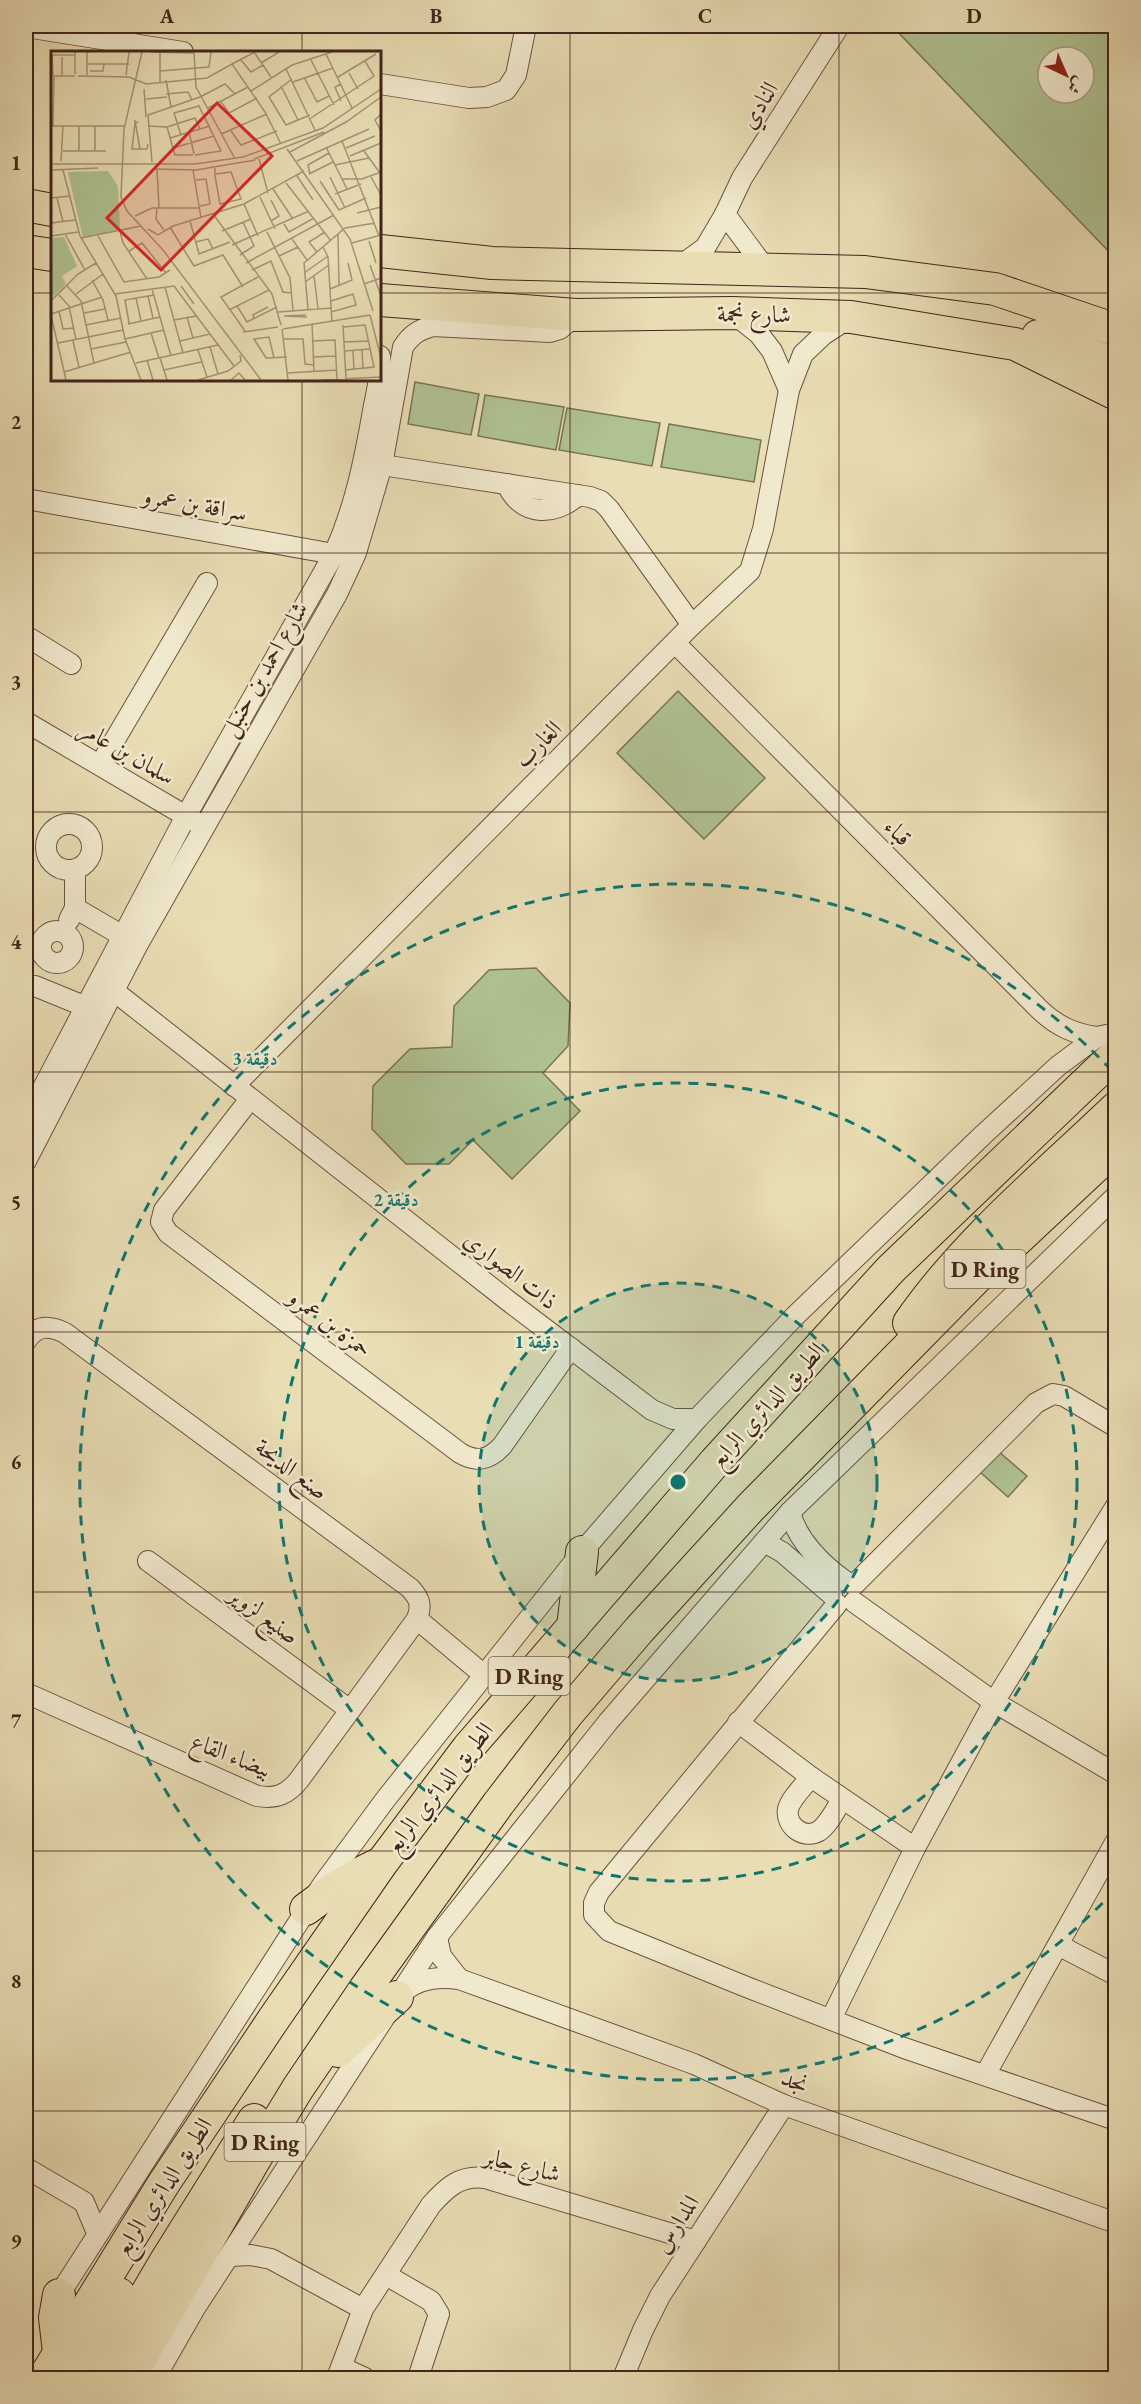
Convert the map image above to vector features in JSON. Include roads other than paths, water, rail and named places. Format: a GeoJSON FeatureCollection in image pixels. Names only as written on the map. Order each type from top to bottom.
{"type":"FeatureCollection","features":[{"type":"Feature","properties":{"kind":"main road"},"geometry":{"type":"LineString","coordinates":[[26,205],[51,210]]}},
{"type":"Feature","properties":{"kind":"main road"},"geometry":{"type":"LineString","coordinates":[[26,251],[51,255]]}},
{"type":"Feature","properties":{"kind":"main road","name":"شارع نجمة"},"geometry":{"type":"LineString","coordinates":[[381,251],[492,263],[865,272],[995,289],[1116,330]]}},
{"type":"Feature","properties":{"kind":"main road","name":"شارع نجمة"},"geometry":{"type":"LineString","coordinates":[[381,300],[576,315],[731,313],[851,317],[1015,344],[1116,394]]}},
{"type":"Feature","properties":{"kind":"main road"},"geometry":{"type":"LineString","coordinates":[[1015,344],[1039,336],[1116,364]]}},
{"type":"Feature","properties":{"kind":"main road","name":"الطريق الدائري الرابع"},"geometry":{"type":"LineString","coordinates":[[59,2370],[164,2183],[381,1864],[468,1748],[715,1462],[891,1269],[1109,1041]]}},
{"type":"Feature","properties":{"kind":"main road"},"geometry":{"type":"LineString","coordinates":[[860,1396],[915,1313],[965,1253],[1116,1108]]}},
{"type":"Feature","properties":{"kind":"main road","name":"D Ring"},"geometry":{"type":"LineString","coordinates":[[129,2379],[247,2172],[298,2088],[498,1804],[567,1713],[751,1507],[975,1279],[1116,1147]]}},
{"type":"Feature","properties":{"kind":"main road"},"geometry":{"type":"LineString","coordinates":[[573,1627],[582,1552]]}},
{"type":"Feature","properties":{"kind":"main road"},"geometry":{"type":"LineString","coordinates":[[306,1909],[337,1886],[381,1864]]}},
{"type":"Feature","properties":{"kind":"main road"},"geometry":{"type":"LineString","coordinates":[[298,2088],[397,1997]]}},
{"type":"Feature","properties":{"kind":"main road"},"geometry":{"type":"LineString","coordinates":[[97,2379],[164,2264],[284,2072],[304,2046],[341,2025]]}},
{"type":"Feature","properties":{"kind":"main road"},"geometry":{"type":"LineString","coordinates":[[59,2295],[55,2330],[59,2370]]}},
{"type":"Feature","properties":{"kind":"street"},"geometry":{"type":"LineString","coordinates":[[381,84],[469,98],[488,97],[506,90],[516,75],[526,26]]}},
{"type":"Feature","properties":{"kind":"street","name":"النادي"},"geometry":{"type":"LineString","coordinates":[[675,269],[705,248],[726,214],[742,178],[839,26]]}},
{"type":"Feature","properties":{"kind":"street"},"geometry":{"type":"LineString","coordinates":[[26,27],[177,51]]}},
{"type":"Feature","properties":{"kind":"street"},"geometry":{"type":"LineString","coordinates":[[726,214],[765,268]]}},
{"type":"Feature","properties":{"kind":"street"},"geometry":{"type":"LineString","coordinates":[[731,313],[759,334],[772,351],[789,390]]}},
{"type":"Feature","properties":{"kind":"street","name":"شارع احمد بن حنبل"},"geometry":{"type":"LineString","coordinates":[[26,1120],[93,1010],[114,991],[130,940],[203,826],[336,594],[356,553],[382,465],[403,347],[420,329],[433,326],[550,332],[569,323],[576,315]]}},
{"type":"Feature","properties":{"kind":"street","name":"الغارب"},"geometry":{"type":"LineString","coordinates":[[234,1086],[692,625],[750,571],[763,529],[789,390],[803,354],[823,335],[851,317]]}},
{"type":"Feature","properties":{"kind":"street","name":"شارع احمد بن حنبل"},"geometry":{"type":"LineString","coordinates":[[28,1152],[93,1010],[130,940],[186,816],[334,554],[349,521],[361,479],[380,381]]}},
{"type":"Feature","properties":{"kind":"street"},"geometry":{"type":"LineString","coordinates":[[382,465],[578,495],[601,501],[692,625]]}},
{"type":"Feature","properties":{"kind":"street","name":"سراقة بن عمرو"},"geometry":{"type":"LineString","coordinates":[[26,499],[334,554],[356,553]]}},
{"type":"Feature","properties":{"kind":"street"},"geometry":{"type":"LineString","coordinates":[[100,765],[207,583]]}},
{"type":"Feature","properties":{"kind":"street"},"geometry":{"type":"LineString","coordinates":[[27,640],[71,664]]}},
{"type":"Feature","properties":{"kind":"street","name":"قباء"},"geometry":{"type":"LineString","coordinates":[[675,643],[1050,1019],[1075,1033],[1109,1041]]}},
{"type":"Feature","properties":{"kind":"street","name":"سلمان بن عامر"},"geometry":{"type":"LineString","coordinates":[[26,722],[203,826]]}},
{"type":"Feature","properties":{"kind":"street"},"geometry":{"type":"LineString","coordinates":[[75,870],[75,908],[63,933],[52,932],[43,939],[41,950],[47,960],[30,989],[93,1010]]}},
{"type":"Feature","properties":{"kind":"street"},"geometry":{"type":"LineString","coordinates":[[75,908],[130,940]]}},
{"type":"Feature","properties":{"kind":"street","name":"ذات الصواري"},"geometry":{"type":"LineString","coordinates":[[114,991],[652,1410],[674,1419],[697,1419]]}},
{"type":"Feature","properties":{"kind":"street","name":"الطريق الدائري الرابع"},"geometry":{"type":"LineString","coordinates":[[59,2295],[306,1909],[385,1800],[582,1552],[697,1419],[795,1316],[1058,1066],[1109,1041]]}},
{"type":"Feature","properties":{"kind":"street","name":"حمزة بن عمرو"},"geometry":{"type":"LineString","coordinates":[[250,1099],[164,1210],[161,1222],[168,1233],[471,1459],[493,1456],[502,1446],[570,1348]]}},
{"type":"Feature","properties":{"kind":"street"},"geometry":{"type":"LineString","coordinates":[[155,2379],[195,2308],[437,1937],[608,1722],[790,1512],[1116,1196]]}},
{"type":"Feature","properties":{"kind":"street","name":"صنع الديحة"},"geometry":{"type":"LineString","coordinates":[[26,1341],[41,1327],[53,1327],[65,1333],[410,1588],[420,1598],[421,1608],[417,1619]]}},
{"type":"Feature","properties":{"kind":"street"},"geometry":{"type":"LineString","coordinates":[[1116,1427],[1064,1396],[1053,1394],[1036,1402],[845,1593],[598,1892],[594,1903],[594,1915],[609,1931],[904,2048],[1116,2120]]}},
{"type":"Feature","properties":{"kind":"street","name":"ذات الصواري"},"geometry":{"type":"LineString","coordinates":[[652,1410],[664,1430],[668,1453]]}},
{"type":"Feature","properties":{"kind":"street"},"geometry":{"type":"LineString","coordinates":[[831,2019],[915,1848],[994,1702],[1116,1506]]}},
{"type":"Feature","properties":{"kind":"street"},"geometry":{"type":"LineString","coordinates":[[790,1512],[800,1537],[832,1571],[845,1593]]}},
{"type":"Feature","properties":{"kind":"street"},"geometry":{"type":"LineString","coordinates":[[764,1542],[845,1593],[994,1702],[1116,1774]]}},
{"type":"Feature","properties":{"kind":"street","name":"صنيع لزوير"},"geometry":{"type":"LineString","coordinates":[[148,1561],[350,1710]]}},
{"type":"Feature","properties":{"kind":"street"},"geometry":{"type":"LineString","coordinates":[[417,1619],[484,1675]]}},
{"type":"Feature","properties":{"kind":"street","name":"بيضاء القاع"},"geometry":{"type":"LineString","coordinates":[[26,1693],[257,1796],[280,1797],[290,1790],[417,1619]]}},
{"type":"Feature","properties":{"kind":"street"},"geometry":{"type":"LineString","coordinates":[[738,1722],[842,1800],[915,1848]]}},
{"type":"Feature","properties":{"kind":"street"},"geometry":{"type":"LineString","coordinates":[[811,1777],[788,1810],[788,1817],[796,1831],[818,1832],[842,1800]]}},
{"type":"Feature","properties":{"kind":"street"},"geometry":{"type":"LineString","coordinates":[[985,2075],[1116,1841]]}},
{"type":"Feature","properties":{"kind":"street"},"geometry":{"type":"LineString","coordinates":[[437,1937],[441,1956],[459,1979]]}},
{"type":"Feature","properties":{"kind":"street"},"geometry":{"type":"LineString","coordinates":[[1058,1945],[1116,1975]]}},
{"type":"Feature","properties":{"kind":"street","name":"نجد"},"geometry":{"type":"LineString","coordinates":[[397,1997],[419,1981],[445,1977],[459,1979],[694,2064],[784,2104],[1116,2223]]}},
{"type":"Feature","properties":{"kind":"street","name":"المدارس"},"geometry":{"type":"LineString","coordinates":[[623,2379],[642,2330],[656,2304],[784,2104]]}},
{"type":"Feature","properties":{"kind":"street"},"geometry":{"type":"LineString","coordinates":[[26,2168],[84,2202],[97,2233]]}},
{"type":"Feature","properties":{"kind":"street","name":"شارع جابر"},"geometry":{"type":"LineString","coordinates":[[339,2373],[363,2309],[431,2205],[444,2190],[459,2179],[474,2176],[696,2241]]}},
{"type":"Feature","properties":{"kind":"street"},"geometry":{"type":"LineString","coordinates":[[84,2202],[108,2199],[127,2186]]}},
{"type":"Feature","properties":{"kind":"street"},"geometry":{"type":"LineString","coordinates":[[255,2216],[257,2240],[271,2259]]}},
{"type":"Feature","properties":{"kind":"street"},"geometry":{"type":"LineString","coordinates":[[230,2256],[251,2255],[271,2259],[363,2309]]}},
{"type":"Feature","properties":{"kind":"street"},"geometry":{"type":"LineString","coordinates":[[388,2271],[431,2301],[439,2314],[418,2379]]}},
{"type":"Feature","properties":{"kind":"street"},"geometry":{"type":"LineString","coordinates":[[339,2373],[365,2379]]}}]}
